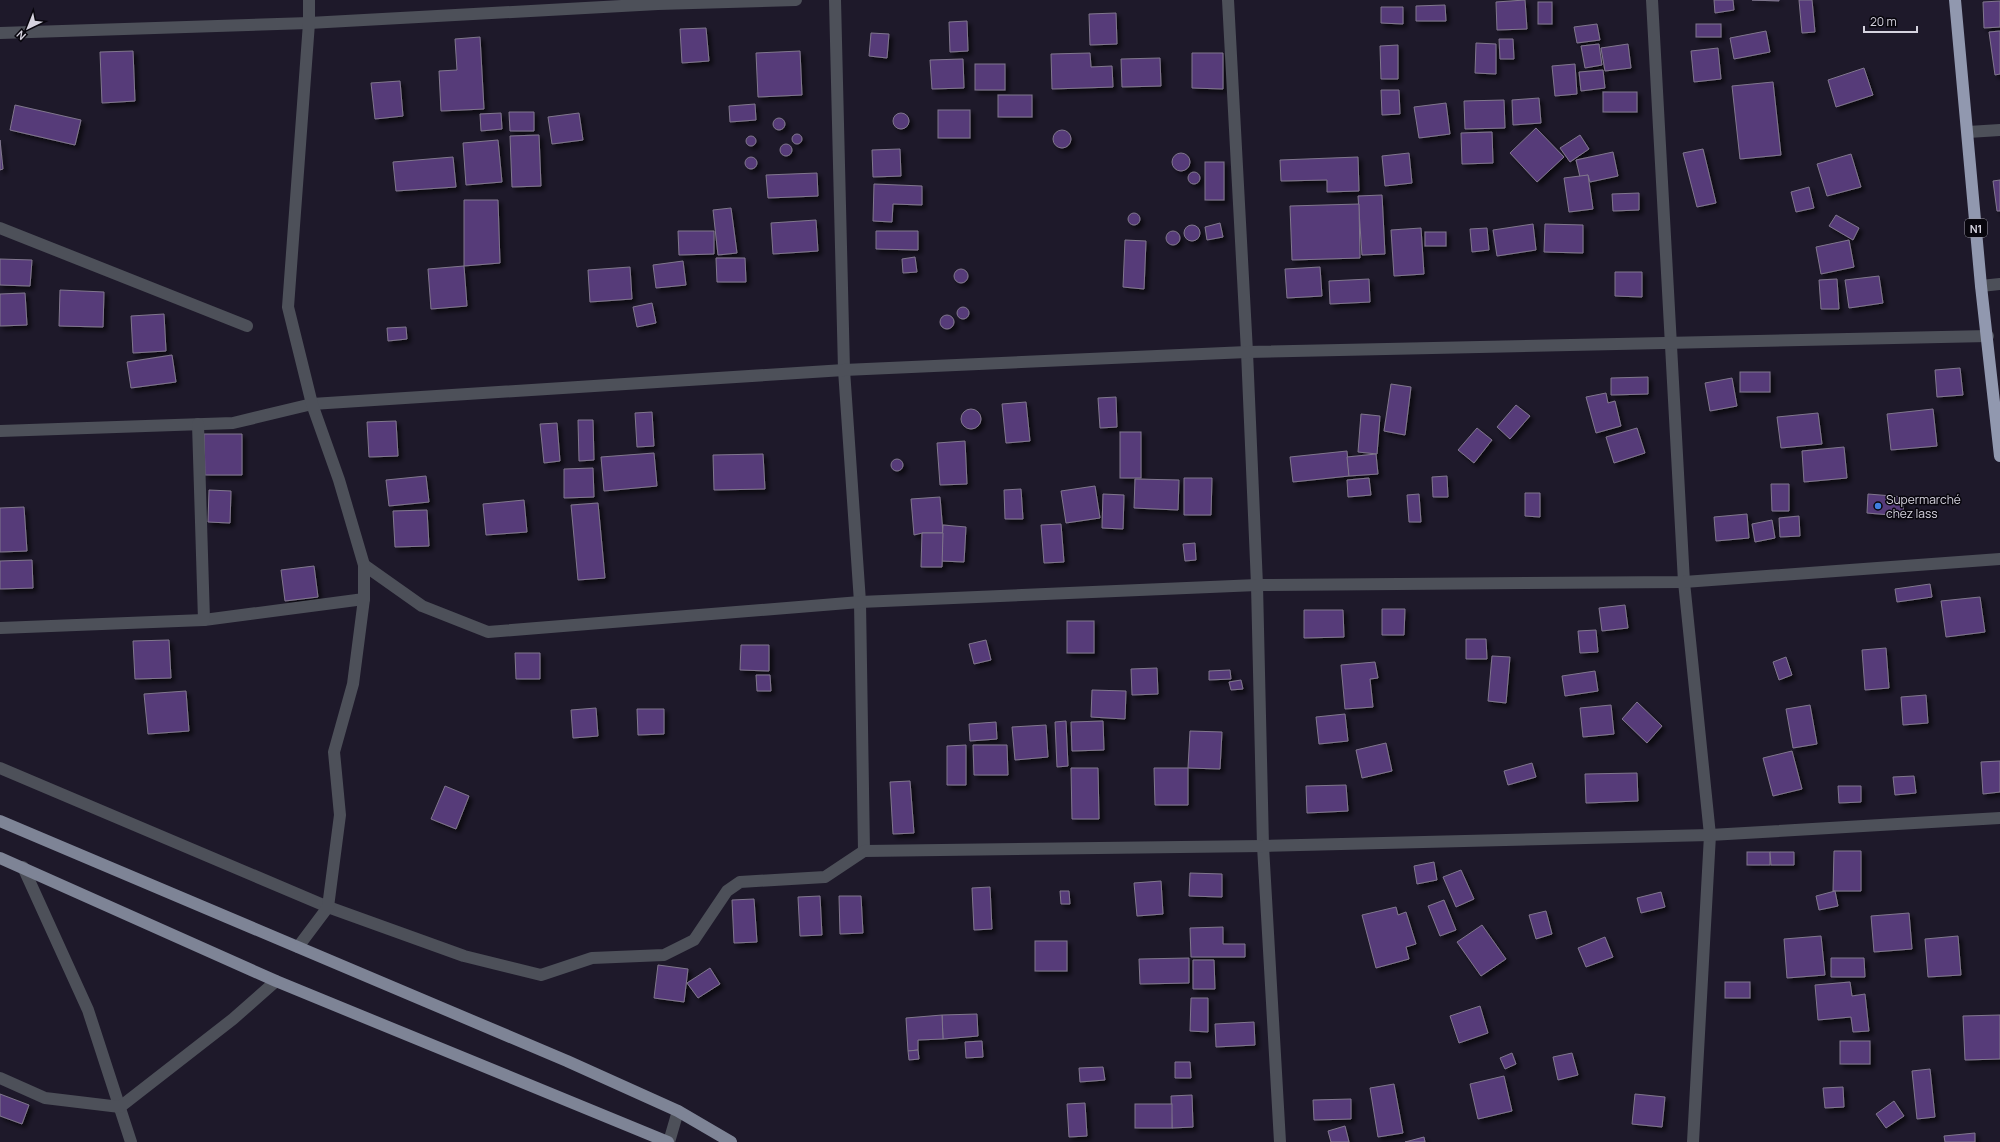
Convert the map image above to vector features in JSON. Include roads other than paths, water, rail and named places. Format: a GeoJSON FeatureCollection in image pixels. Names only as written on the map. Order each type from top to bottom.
{"type":"FeatureCollection","features":[{"type":"Feature","properties":{"kind":"highway","name":"N1"},"geometry":{"type":"LineString","coordinates":[[1955,0],[1981,286],[1988,336],[2000,456]]}},
{"type":"Feature","properties":{"kind":"main road"},"geometry":{"type":"LineString","coordinates":[[0,821],[567,1061],[678,1111],[731,1142]]}},
{"type":"Feature","properties":{"kind":"main road"},"geometry":{"type":"LineString","coordinates":[[0,858],[276,981],[669,1142]]}},
{"type":"Feature","properties":{"kind":"street"},"geometry":{"type":"LineString","coordinates":[[298,947],[328,906],[340,815],[334,752],[353,684],[364,599],[364,565],[339,480],[312,404],[288,307],[309,23],[309,0]]}},
{"type":"Feature","properties":{"kind":"street"},"geometry":{"type":"LineString","coordinates":[[0,33],[309,23],[658,4],[796,0]]}},
{"type":"Feature","properties":{"kind":"street"},"geometry":{"type":"LineString","coordinates":[[835,0],[844,370],[860,602],[864,851]]}},
{"type":"Feature","properties":{"kind":"street"},"geometry":{"type":"LineString","coordinates":[[1228,0],[1247,352],[1257,585],[1263,846],[1280,1142]]}},
{"type":"Feature","properties":{"kind":"street"},"geometry":{"type":"LineString","coordinates":[[1652,0],[1684,582],[1710,835],[1693,1142]]}},
{"type":"Feature","properties":{"kind":"street"},"geometry":{"type":"LineString","coordinates":[[1968,132],[2000,130]]}},
{"type":"Feature","properties":{"kind":"street"},"geometry":{"type":"LineString","coordinates":[[0,228],[247,326]]}},
{"type":"Feature","properties":{"kind":"street"},"geometry":{"type":"LineString","coordinates":[[1981,286],[2000,284]]}},
{"type":"Feature","properties":{"kind":"street"},"geometry":{"type":"LineString","coordinates":[[0,431],[234,423],[312,404],[844,370],[1247,352],[1988,336]]}},
{"type":"Feature","properties":{"kind":"street"},"geometry":{"type":"LineString","coordinates":[[198,424],[204,620]]}},
{"type":"Feature","properties":{"kind":"street"},"geometry":{"type":"LineString","coordinates":[[364,565],[422,606],[488,632],[860,602],[1257,585],[1684,582],[2000,559]]}},
{"type":"Feature","properties":{"kind":"street"},"geometry":{"type":"LineString","coordinates":[[0,628],[204,620],[364,599]]}},
{"type":"Feature","properties":{"kind":"street"},"geometry":{"type":"LineString","coordinates":[[0,768],[328,906],[464,956],[542,975],[592,958],[664,955],[694,940],[727,891],[740,882],[825,877],[864,851],[1263,846],[1710,835],[2000,818]]}},
{"type":"Feature","properties":{"kind":"street"},"geometry":{"type":"LineString","coordinates":[[22,867],[88,1010],[131,1142]]}},
{"type":"Feature","properties":{"kind":"street"},"geometry":{"type":"LineString","coordinates":[[0,1078],[45,1098],[120,1107],[233,1019],[276,981]]}},
{"type":"Feature","properties":{"kind":"street"},"geometry":{"type":"LineString","coordinates":[[669,1142],[678,1111]]}},
{"type":"Feature","properties":{"kind":"place","name":"Supermarché chez lass"},"geometry":{"type":"Point","coordinates":[1878,506]}}]}
